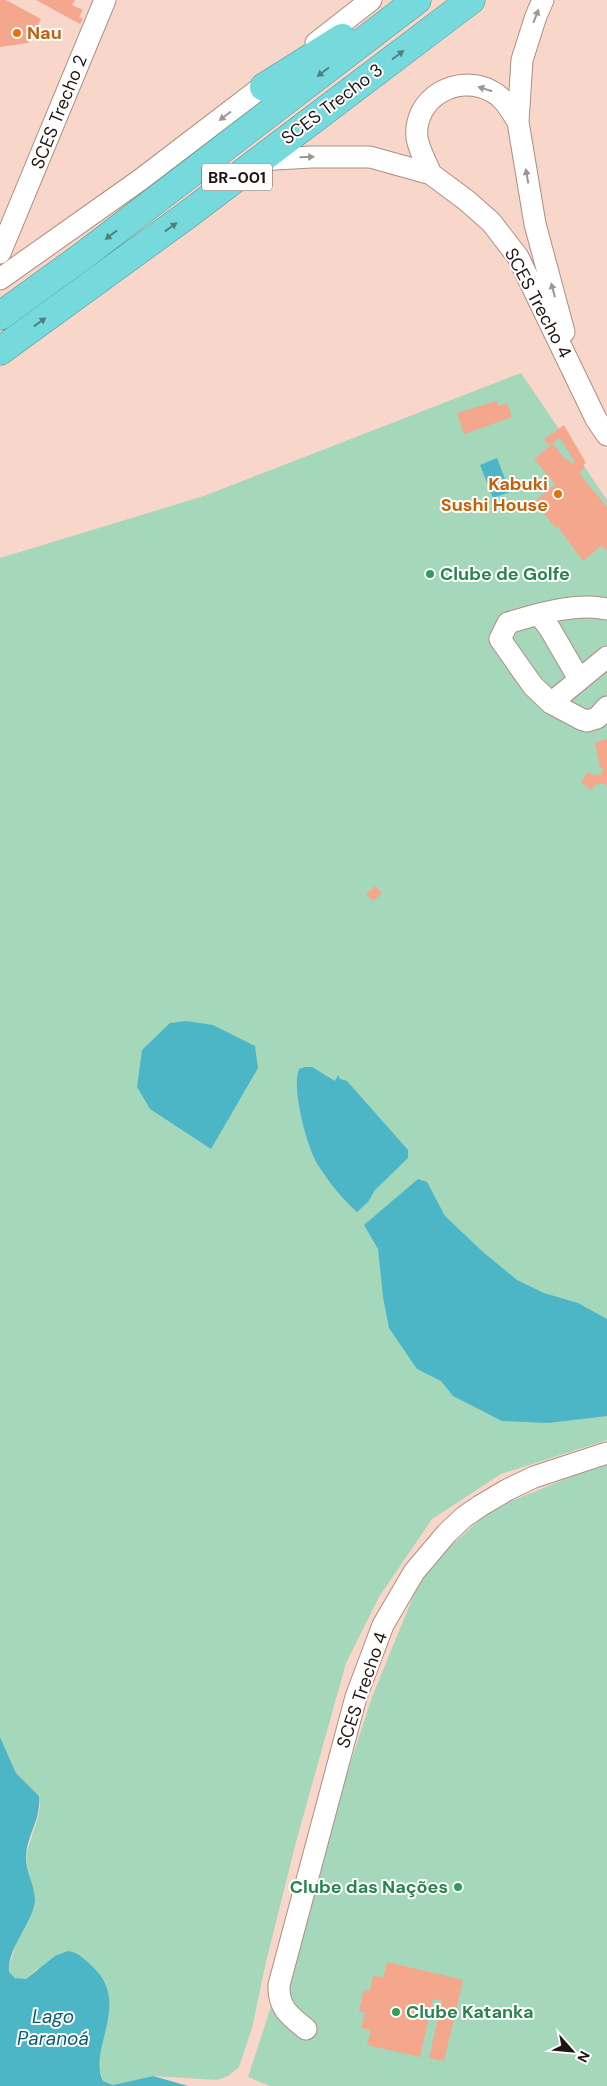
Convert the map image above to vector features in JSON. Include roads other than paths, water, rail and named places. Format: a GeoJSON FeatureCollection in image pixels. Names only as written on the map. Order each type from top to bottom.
{"type":"FeatureCollection","features":[{"type":"Feature","properties":{"kind":"highway"},"geometry":{"type":"LineString","coordinates":[[264,87],[352,32],[417,0]]}},
{"type":"Feature","properties":{"kind":"highway","name":"SCES Trecho 3"},"geometry":{"type":"LineString","coordinates":[[0,316],[84,255],[417,0]]}},
{"type":"Feature","properties":{"kind":"highway","name":"SCES Trecho 3"},"geometry":{"type":"LineString","coordinates":[[0,351],[187,215],[471,0]]}},
{"type":"Feature","properties":{"kind":"street","name":"SCES Trecho 2"},"geometry":{"type":"LineString","coordinates":[[0,252],[105,0]]}},
{"type":"Feature","properties":{"kind":"street"},"geometry":{"type":"LineString","coordinates":[[0,279],[140,180],[264,87],[298,56],[371,0]]}},
{"type":"Feature","properties":{"kind":"street","name":"SCES Trecho 4"},"geometry":{"type":"LineString","coordinates":[[543,0],[522,60],[518,122],[535,224],[574,371]]}},
{"type":"Feature","properties":{"kind":"street"},"geometry":{"type":"LineString","coordinates":[[431,174],[417,137],[419,118],[428,103],[442,90],[457,85],[492,91],[509,106],[518,122]]}},
{"type":"Feature","properties":{"kind":"street","name":"SCES Trecho 4"},"geometry":{"type":"LineString","coordinates":[[258,160],[311,157],[370,157],[431,174],[491,222],[518,257],[596,419],[607,436]]}},
{"type":"Feature","properties":{"kind":"street"},"geometry":{"type":"LineString","coordinates":[[12,224],[21,236],[40,251]]}},
{"type":"Feature","properties":{"kind":"street"},"geometry":{"type":"LineString","coordinates":[[607,609],[593,606],[539,614],[508,623],[500,640],[533,686],[551,703],[587,721],[597,718],[607,707]]}},
{"type":"Feature","properties":{"kind":"street"},"geometry":{"type":"LineString","coordinates":[[539,614],[550,629],[579,679]]}},
{"type":"Feature","properties":{"kind":"street"},"geometry":{"type":"LineString","coordinates":[[551,703],[607,657]]}},
{"type":"Feature","properties":{"kind":"street","name":"SCES Trecho 4"},"geometry":{"type":"LineString","coordinates":[[306,2029],[283,2008],[278,1997],[279,1985],[356,1697],[384,1625],[421,1562],[464,1517],[507,1490],[534,1477],[607,1453]]}},
{"type":"Feature","properties":{"kind":"water"},"geometry":{"type":"Polygon","coordinates":[[[497,458],[510,492],[493,498],[480,465],[497,458]]]}},
{"type":"Feature","properties":{"kind":"water"},"geometry":{"type":"Polygon","coordinates":[[[186,1021],[213,1025],[255,1046],[258,1068],[211,1149],[150,1109],[137,1087],[142,1050],[170,1023],[186,1021]]]}},
{"type":"Feature","properties":{"kind":"water"},"geometry":{"type":"Polygon","coordinates":[[[312,1067],[335,1081],[338,1075],[340,1079],[347,1081],[408,1150],[408,1158],[375,1190],[368,1202],[357,1212],[327,1178],[309,1146],[301,1118],[297,1090],[299,1069],[312,1067]]]}},
{"type":"Feature","properties":{"kind":"water"},"geometry":{"type":"Polygon","coordinates":[[[418,1179],[427,1182],[445,1216],[483,1252],[517,1280],[544,1293],[578,1303],[607,1319],[607,1416],[548,1423],[502,1421],[453,1396],[441,1381],[417,1369],[389,1328],[383,1297],[378,1249],[364,1225],[418,1179]]]}},
{"type":"Feature","properties":{"kind":"water","name":"Lago Paranoá"},"geometry":{"type":"Polygon","coordinates":[[[0,1737],[16,1773],[39,1796],[38,1812],[26,1855],[35,1900],[30,1918],[12,1954],[9,1972],[15,1978],[26,1979],[55,1956],[68,1951],[79,1955],[93,1967],[104,1981],[109,1996],[107,2026],[100,2055],[103,2081],[113,2085],[153,2076],[188,2086],[0,2086],[0,1737]]]}},
{"type":"Feature","properties":{"kind":"place","name":"Nau"},"geometry":{"type":"Point","coordinates":[17,33]}},
{"type":"Feature","properties":{"kind":"place","name":"Kabuki Sushi House"},"geometry":{"type":"Point","coordinates":[558,494]}},
{"type":"Feature","properties":{"kind":"place","name":"Clube de Golfe"},"geometry":{"type":"Point","coordinates":[430,574]}},
{"type":"Feature","properties":{"kind":"place","name":"Clube das Nações"},"geometry":{"type":"Point","coordinates":[458,1887]}},
{"type":"Feature","properties":{"kind":"place","name":"Clube Katanka"},"geometry":{"type":"Point","coordinates":[396,2012]}}]}
